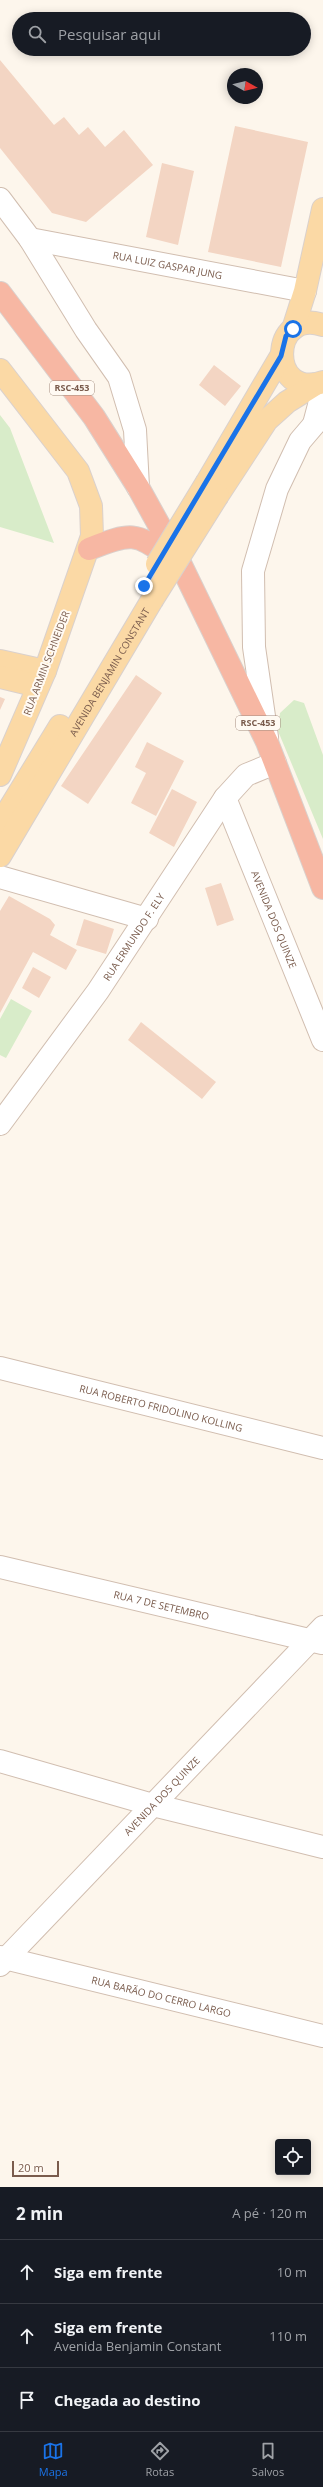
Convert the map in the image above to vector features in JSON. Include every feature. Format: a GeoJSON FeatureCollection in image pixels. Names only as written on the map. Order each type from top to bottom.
{"type":"FeatureCollection","features":[{"type":"Feature","properties":{"kind":"highway","name":"RSC-453"},"geometry":{"type":"LineString","coordinates":[[0,293],[94,417],[138,487],[180,563],[267,742],[323,888]]}},
{"type":"Feature","properties":{"kind":"highway"},"geometry":{"type":"LineString","coordinates":[[89,549],[121,537],[143,538],[180,563]]}},
{"type":"Feature","properties":{"kind":"main road"},"geometry":{"type":"LineString","coordinates":[[293,329],[318,255],[323,208]]}},
{"type":"Feature","properties":{"kind":"main road"},"geometry":{"type":"LineString","coordinates":[[293,329],[302,324],[312,323],[323,325]]}},
{"type":"Feature","properties":{"kind":"main road","name":"AVENIDA BENJAMIN CONSTANT"},"geometry":{"type":"LineString","coordinates":[[0,824],[148,593],[212,489],[281,356],[286,336],[293,329]]}},
{"type":"Feature","properties":{"kind":"main road"},"geometry":{"type":"LineString","coordinates":[[281,356],[288,374],[306,384],[321,386]]}},
{"type":"Feature","properties":{"kind":"main road","name":"RUA ARMIN SCHNEIDER"},"geometry":{"type":"LineString","coordinates":[[0,370],[78,471],[91,506],[92,536],[89,549],[41,678],[0,775]]}},
{"type":"Feature","properties":{"kind":"main road","name":"AVENIDA BENJAMIN CONSTANT"},"geometry":{"type":"LineString","coordinates":[[212,489],[267,420],[287,402],[321,386]]}},
{"type":"Feature","properties":{"kind":"main road","name":"AVENIDA BENJAMIN CONSTANT"},"geometry":{"type":"LineString","coordinates":[[0,856],[148,593]]}},
{"type":"Feature","properties":{"kind":"main road"},"geometry":{"type":"LineString","coordinates":[[0,661],[41,678]]}},
{"type":"Feature","properties":{"kind":"main road"},"geometry":{"type":"LineString","coordinates":[[0,677],[41,678]]}},
{"type":"Feature","properties":{"kind":"street"},"geometry":{"type":"LineString","coordinates":[[0,199],[30,239],[86,330],[119,377],[135,430],[138,487]]}},
{"type":"Feature","properties":{"kind":"street","name":"RUA LUIZ GASPAR JUNG"},"geometry":{"type":"LineString","coordinates":[[30,239],[305,291]]}},
{"type":"Feature","properties":{"kind":"street"},"geometry":{"type":"LineString","coordinates":[[267,742],[254,647],[253,571],[277,489],[300,441],[318,419],[321,386]]}},
{"type":"Feature","properties":{"kind":"street","name":"RUA ERMUNDO F. ELY"},"geometry":{"type":"LineString","coordinates":[[0,1124],[98,991],[148,919],[225,798],[246,774],[275,763]]}},
{"type":"Feature","properties":{"kind":"street","name":"AVENIDA DOS QUINZE"},"geometry":{"type":"LineString","coordinates":[[225,798],[323,1040]]}},
{"type":"Feature","properties":{"kind":"street"},"geometry":{"type":"LineString","coordinates":[[0,877],[148,919]]}},
{"type":"Feature","properties":{"kind":"street","name":"RUA ROBERTO FRIDOLINO KOLLING"},"geometry":{"type":"LineString","coordinates":[[0,1368],[323,1448]]}},
{"type":"Feature","properties":{"kind":"street","name":"RUA 7 DE SETEMBRO"},"geometry":{"type":"LineString","coordinates":[[0,1567],[319,1637]]}},
{"type":"Feature","properties":{"kind":"street","name":"AVENIDA DOS QUINZE"},"geometry":{"type":"LineString","coordinates":[[2,1960],[319,1637]]}},
{"type":"Feature","properties":{"kind":"street"},"geometry":{"type":"LineString","coordinates":[[0,1761],[153,1805],[323,1847]]}},
{"type":"Feature","properties":{"kind":"street","name":"RUA BARÃO DO CERRO LARGO"},"geometry":{"type":"LineString","coordinates":[[2,1960],[323,2036]]}},
{"type":"Feature","properties":{"kind":"green space"},"geometry":{"type":"Polygon","coordinates":[[[0,415],[10,428],[54,543],[0,527],[0,415]]]}},
{"type":"Feature","properties":{"kind":"green space"},"geometry":{"type":"Polygon","coordinates":[[[294,700],[304,703],[323,755],[323,839],[278,731],[280,713],[294,700]]]}},
{"type":"Feature","properties":{"kind":"green space"},"geometry":{"type":"Polygon","coordinates":[[[11,999],[32,1011],[6,1058],[0,1055],[0,1019],[11,999]]]}},
{"type":"Feature","properties":{"kind":"building"},"geometry":{"type":"Polygon","coordinates":[[[0,60],[54,125],[64,117],[79,135],[88,127],[105,147],[124,130],[153,165],[86,222],[52,213],[0,148],[0,60]]]}},
{"type":"Feature","properties":{"kind":"building"},"geometry":{"type":"Polygon","coordinates":[[[235,126],[308,142],[281,267],[208,252],[235,126]]]}},
{"type":"Feature","properties":{"kind":"building"},"geometry":{"type":"Polygon","coordinates":[[[162,163],[194,171],[178,245],[146,237],[162,163]]]}},
{"type":"Feature","properties":{"kind":"building"},"geometry":{"type":"Polygon","coordinates":[[[214,365],[241,386],[225,406],[199,385],[214,365]]]}},
{"type":"Feature","properties":{"kind":"building"},"geometry":{"type":"Polygon","coordinates":[[[136,675],[162,693],[88,804],[61,786],[136,675]]]}},
{"type":"Feature","properties":{"kind":"building"},"geometry":{"type":"Polygon","coordinates":[[[0,697],[5,699],[0,710],[0,697]]]}},
{"type":"Feature","properties":{"kind":"building"},"geometry":{"type":"Polygon","coordinates":[[[147,742],[184,761],[156,816],[131,803],[146,773],[135,767],[147,742]]]}},
{"type":"Feature","properties":{"kind":"building"},"geometry":{"type":"Polygon","coordinates":[[[172,789],[197,802],[174,847],[149,833],[172,789]]]}},
{"type":"Feature","properties":{"kind":"building"},"geometry":{"type":"Polygon","coordinates":[[[221,883],[234,920],[217,926],[205,888],[221,883]]]}},
{"type":"Feature","properties":{"kind":"building"},"geometry":{"type":"Polygon","coordinates":[[[9,896],[50,919],[55,925],[50,935],[77,950],[66,970],[33,952],[0,1013],[0,911],[9,896]]]}},
{"type":"Feature","properties":{"kind":"building"},"geometry":{"type":"Polygon","coordinates":[[[84,919],[114,929],[106,954],[76,945],[84,919]]]}},
{"type":"Feature","properties":{"kind":"building"},"geometry":{"type":"Polygon","coordinates":[[[33,967],[51,977],[39,998],[22,988],[33,967]]]}},
{"type":"Feature","properties":{"kind":"building"},"geometry":{"type":"Polygon","coordinates":[[[141,1022],[216,1082],[202,1099],[128,1040],[141,1022]]]}},
{"type":"Feature","properties":{"kind":"route"},"geometry":{"type":"LineString","coordinates":[[144,586],[281,356],[282,346],[286,336],[293,329]]}}]}
